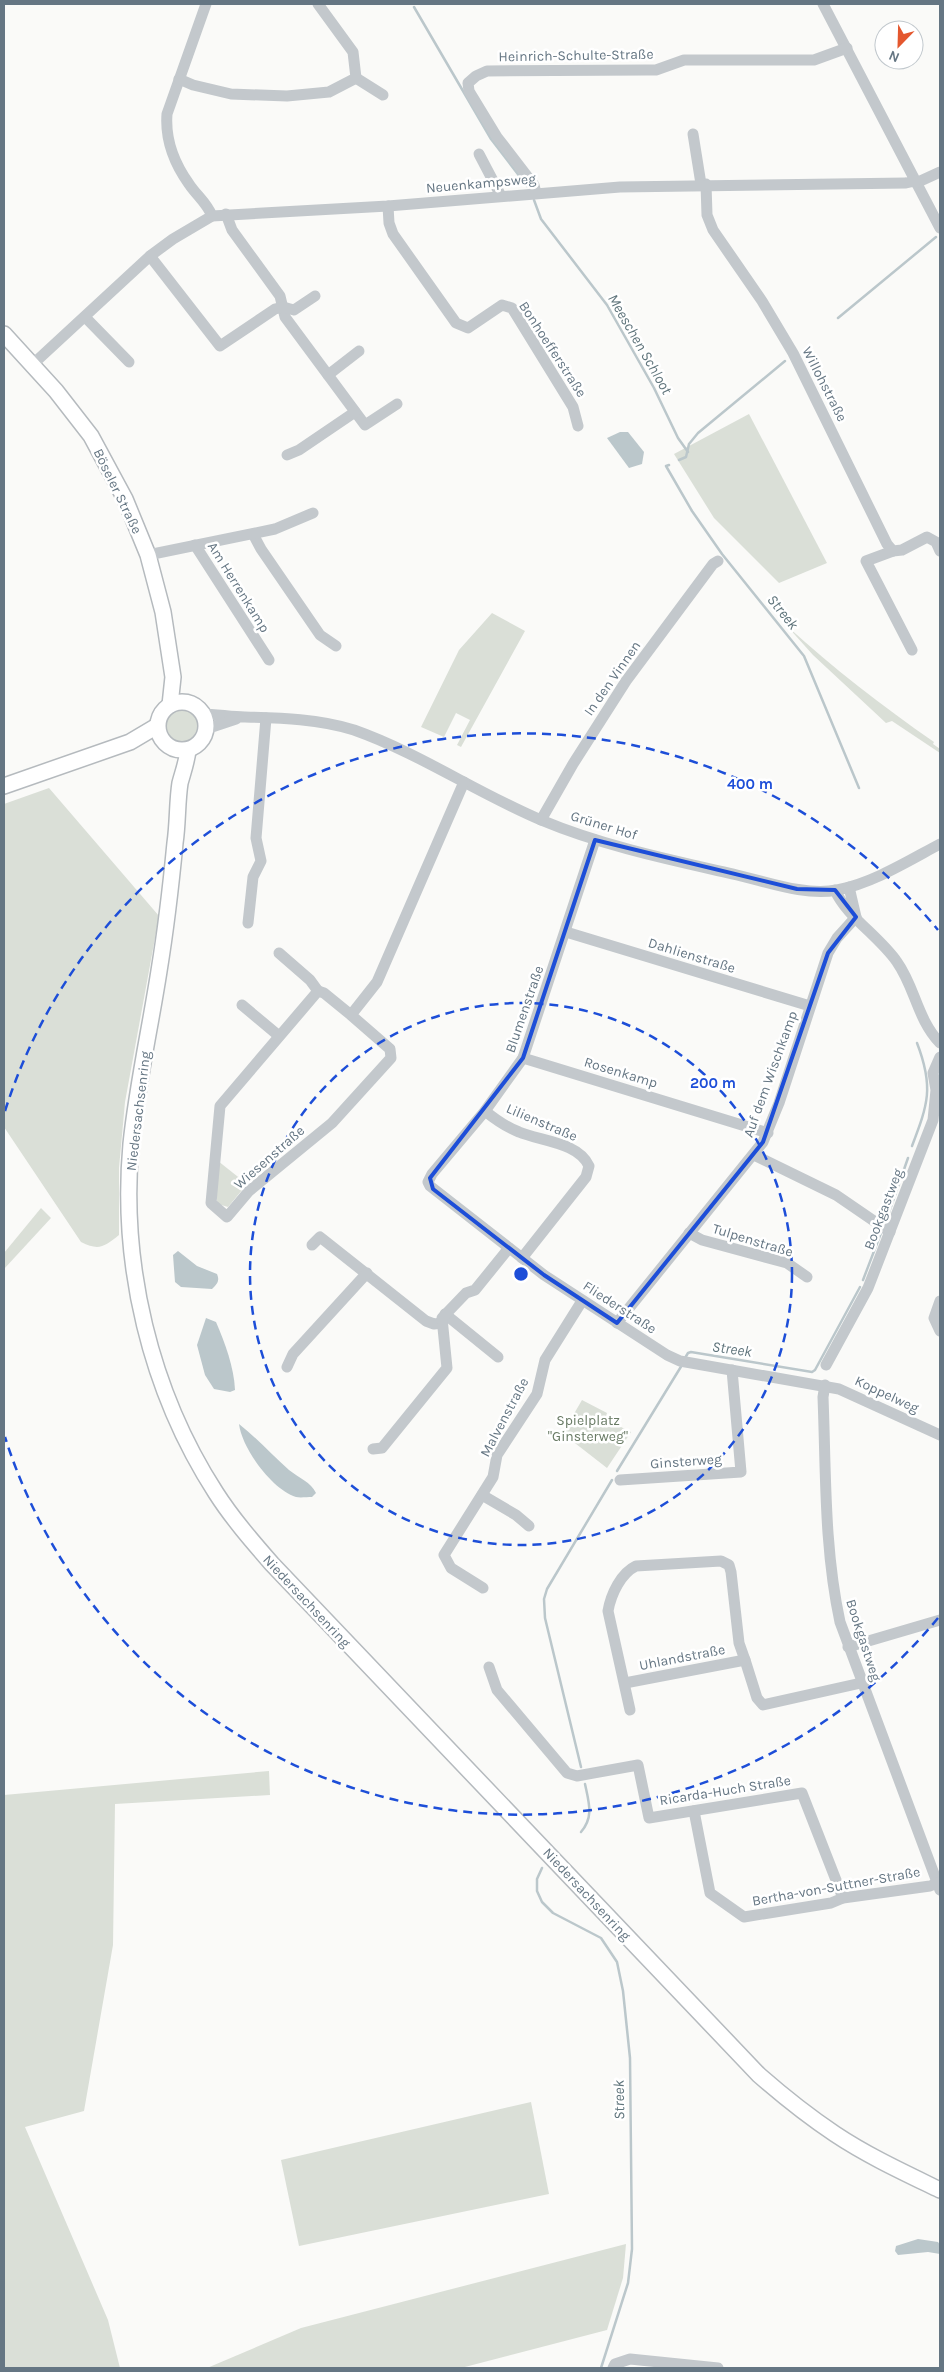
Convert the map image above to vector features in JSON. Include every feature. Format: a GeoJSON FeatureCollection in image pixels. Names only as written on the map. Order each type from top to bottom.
{"type":"FeatureCollection","features":[{"type":"Feature","properties":{"kind":"main road","name":"Böseler Straße"},"geometry":{"type":"LineString","coordinates":[[4,334],[56,391],[91,436],[126,500],[148,555],[163,612],[173,677],[170,705]]}},
{"type":"Feature","properties":{"kind":"main road","name":"Böseler Straße"},"geometry":{"type":"LineString","coordinates":[[173,677],[186,702]]}},
{"type":"Feature","properties":{"kind":"main road"},"geometry":{"type":"LineString","coordinates":[[4,786],[130,742],[200,742],[206,729],[202,714],[192,704],[186,702],[170,705],[161,714],[170,741]]}},
{"type":"Feature","properties":{"kind":"main road","name":"Niedersachsenring"},"geometry":{"type":"LineString","coordinates":[[170,741],[180,783],[176,842],[160,969],[136,1105],[129,1187],[130,1230],[140,1308],[169,1402],[189,1444],[216,1492],[246,1534],[272,1564],[759,2075],[794,2105],[835,2134],[867,2154],[940,2190]]}},
{"type":"Feature","properties":{"kind":"street"},"geometry":{"type":"LineString","coordinates":[[206,4],[167,114],[166,129],[170,147],[185,177],[208,206],[212,216]]}},
{"type":"Feature","properties":{"kind":"street"},"geometry":{"type":"LineString","coordinates":[[318,4],[353,52],[356,78]]}},
{"type":"Feature","properties":{"kind":"street"},"geometry":{"type":"LineString","coordinates":[[823,4],[940,228]]}},
{"type":"Feature","properties":{"kind":"street","name":"Heinrich-Schulte-Straße"},"geometry":{"type":"LineString","coordinates":[[536,193],[534,184],[497,137],[469,91],[468,83],[476,76],[487,71],[656,70],[684,60],[814,60],[847,48]]}},
{"type":"Feature","properties":{"kind":"street"},"geometry":{"type":"LineString","coordinates":[[179,79],[193,85],[231,94],[288,96],[329,92],[356,78]]}},
{"type":"Feature","properties":{"kind":"street"},"geometry":{"type":"LineString","coordinates":[[356,78],[383,95]]}},
{"type":"Feature","properties":{"kind":"street","name":"Willohstraße"},"geometry":{"type":"LineString","coordinates":[[693,134],[704,184],[707,215],[713,230],[762,301],[793,353],[887,544],[893,551]]}},
{"type":"Feature","properties":{"kind":"street"},"geometry":{"type":"LineString","coordinates":[[479,154],[501,196]]}},
{"type":"Feature","properties":{"kind":"street","name":"Neuenkampsweg"},"geometry":{"type":"LineString","coordinates":[[32,365],[150,256],[173,239],[212,216],[388,206],[620,187],[704,184],[906,183],[916,182],[940,172]]}},
{"type":"Feature","properties":{"kind":"street","name":"Bonhoefferstraße"},"geometry":{"type":"LineString","coordinates":[[388,206],[389,223],[393,234],[456,323],[468,328],[502,305],[512,308],[573,407],[578,426]]}},
{"type":"Feature","properties":{"kind":"street"},"geometry":{"type":"LineString","coordinates":[[226,214],[232,230],[280,296],[285,318],[365,425],[397,404]]}},
{"type":"Feature","properties":{"kind":"street"},"geometry":{"type":"LineString","coordinates":[[150,256],[220,346],[275,309],[283,307],[294,310],[315,296]]}},
{"type":"Feature","properties":{"kind":"street"},"geometry":{"type":"LineString","coordinates":[[85,317],[129,362]]}},
{"type":"Feature","properties":{"kind":"street"},"geometry":{"type":"LineString","coordinates":[[328,375],[359,351]]}},
{"type":"Feature","properties":{"kind":"street"},"geometry":{"type":"LineString","coordinates":[[287,455],[299,450],[355,412]]}},
{"type":"Feature","properties":{"kind":"street"},"geometry":{"type":"LineString","coordinates":[[195,545],[254,534],[284,525],[313,513]]}},
{"type":"Feature","properties":{"kind":"street"},"geometry":{"type":"LineString","coordinates":[[254,534],[261,549],[320,635],[336,646]]}},
{"type":"Feature","properties":{"kind":"street"},"geometry":{"type":"LineString","coordinates":[[912,650],[866,562],[893,551],[902,550],[927,537],[936,542],[940,551]]}},
{"type":"Feature","properties":{"kind":"street","name":"Am Herrenkamp"},"geometry":{"type":"LineString","coordinates":[[148,555],[195,545],[269,660]]}},
{"type":"Feature","properties":{"kind":"street","name":"In den Vinnen"},"geometry":{"type":"LineString","coordinates":[[541,820],[573,764],[626,680],[713,564],[718,561]]}},
{"type":"Feature","properties":{"kind":"street","name":"Grüner Hof"},"geometry":{"type":"LineString","coordinates":[[202,714],[320,722],[352,730],[384,741],[541,820],[595,840],[797,889],[835,890],[849,887],[872,879],[940,844]]}},
{"type":"Feature","properties":{"kind":"street","name":"Grüner Hof"},"geometry":{"type":"LineString","coordinates":[[206,729],[242,717]]}},
{"type":"Feature","properties":{"kind":"street"},"geometry":{"type":"LineString","coordinates":[[248,923],[253,877],[260,861],[256,838],[266,718]]}},
{"type":"Feature","properties":{"kind":"street"},"geometry":{"type":"LineString","coordinates":[[350,1015],[377,982],[464,782]]}},
{"type":"Feature","properties":{"kind":"street","name":"Blumenstraße"},"geometry":{"type":"LineString","coordinates":[[433,1190],[428,1182],[432,1174],[485,1111],[523,1058],[595,840]]}},
{"type":"Feature","properties":{"kind":"street"},"geometry":{"type":"LineString","coordinates":[[849,887],[856,917]]}},
{"type":"Feature","properties":{"kind":"street"},"geometry":{"type":"LineString","coordinates":[[835,890],[842,904],[881,941],[899,964],[921,1014],[940,1042]]}},
{"type":"Feature","properties":{"kind":"street","name":"Auf dem Wischkamp"},"geometry":{"type":"LineString","coordinates":[[617,1323],[754,1155],[768,1133],[828,952],[837,938],[856,917]]}},
{"type":"Feature","properties":{"kind":"street","name":"Dahlienstraße"},"geometry":{"type":"LineString","coordinates":[[566,932],[810,1006]]}},
{"type":"Feature","properties":{"kind":"street","name":"Wiesenstraße"},"geometry":{"type":"LineString","coordinates":[[279,953],[310,980],[318,991],[324,993],[390,1049],[392,1058],[332,1123],[249,1191],[227,1216],[211,1203],[220,1106],[318,991]]}},
{"type":"Feature","properties":{"kind":"street"},"geometry":{"type":"LineString","coordinates":[[242,1005],[279,1036]]}},
{"type":"Feature","properties":{"kind":"street","name":"Bookgastweg"},"geometry":{"type":"LineString","coordinates":[[826,1365],[868,1288],[933,1120],[936,1090],[933,1073],[940,1057]]}},
{"type":"Feature","properties":{"kind":"street","name":"Rosenkamp"},"geometry":{"type":"LineString","coordinates":[[523,1058],[768,1133]]}},
{"type":"Feature","properties":{"kind":"street","name":"Lilienstraße"},"geometry":{"type":"LineString","coordinates":[[485,1111],[508,1127],[572,1150],[582,1156],[589,1166],[586,1177],[522,1258]]}},
{"type":"Feature","properties":{"kind":"street"},"geometry":{"type":"LineString","coordinates":[[754,1155],[836,1195],[890,1232]]}},
{"type":"Feature","properties":{"kind":"street","name":"Fliederstraße"},"geometry":{"type":"LineString","coordinates":[[433,1190],[582,1301],[667,1355],[684,1362],[822,1384]]}},
{"type":"Feature","properties":{"kind":"street","name":"Tulpenstraße"},"geometry":{"type":"LineString","coordinates":[[689,1233],[702,1240],[787,1264],[807,1277]]}},
{"type":"Feature","properties":{"kind":"street"},"geometry":{"type":"LineString","coordinates":[[312,1245],[320,1238],[426,1321],[434,1324],[444,1319],[466,1294],[475,1290],[509,1248]]}},
{"type":"Feature","properties":{"kind":"street"},"geometry":{"type":"LineString","coordinates":[[287,1367],[294,1354],[367,1273]]}},
{"type":"Feature","properties":{"kind":"street","name":"Malvenstraße"},"geometry":{"type":"LineString","coordinates":[[483,1588],[452,1568],[444,1555],[493,1477],[497,1455],[536,1394],[545,1360],[582,1301]]}},
{"type":"Feature","properties":{"kind":"street"},"geometry":{"type":"LineString","coordinates":[[940,1301],[934,1318],[940,1330]]}},
{"type":"Feature","properties":{"kind":"street"},"geometry":{"type":"LineString","coordinates":[[444,1319],[498,1357]]}},
{"type":"Feature","properties":{"kind":"street"},"geometry":{"type":"LineString","coordinates":[[373,1449],[382,1448],[447,1368],[444,1319]]}},
{"type":"Feature","properties":{"kind":"street","name":"Ginsterweg"},"geometry":{"type":"LineString","coordinates":[[620,1480],[741,1472],[732,1370]]}},
{"type":"Feature","properties":{"kind":"street","name":"Bookgastweg"},"geometry":{"type":"LineString","coordinates":[[822,1384],[831,1579],[840,1622],[861,1683],[939,1885]]}},
{"type":"Feature","properties":{"kind":"street","name":"Koppelweg"},"geometry":{"type":"LineString","coordinates":[[822,1384],[839,1389],[940,1435]]}},
{"type":"Feature","properties":{"kind":"street"},"geometry":{"type":"LineString","coordinates":[[482,1494],[516,1515],[529,1526]]}},
{"type":"Feature","properties":{"kind":"street","name":"Uhlandstraße"},"geometry":{"type":"LineString","coordinates":[[630,1710],[608,1611],[610,1598],[629,1569],[636,1566],[721,1561],[728,1565],[731,1572],[739,1643],[757,1698],[763,1705],[861,1683]]}},
{"type":"Feature","properties":{"kind":"street"},"geometry":{"type":"LineString","coordinates":[[848,1647],[940,1622]]}},
{"type":"Feature","properties":{"kind":"street","name":"Uhlandstraße"},"geometry":{"type":"LineString","coordinates":[[625,1684],[744,1660]]}},
{"type":"Feature","properties":{"kind":"street","name":"Ricarda-Huch Straße"},"geometry":{"type":"LineString","coordinates":[[489,1667],[497,1690],[568,1773],[577,1776],[638,1765],[649,1818],[802,1792],[843,1898]]}},
{"type":"Feature","properties":{"kind":"street","name":"Bertha-von-Suttner-Straße"},"geometry":{"type":"LineString","coordinates":[[694,1811],[710,1893],[744,1917],[830,1903],[843,1898],[939,1885]]}},
{"type":"Feature","properties":{"kind":"street"},"geometry":{"type":"LineString","coordinates":[[613,2368],[615,2364],[630,2359],[718,2368]]}},
{"type":"Feature","properties":{"kind":"highlighted area"},"geometry":{"type":"Polygon","coordinates":[[[595,840],[797,889],[835,890],[856,917],[828,953],[763,1142],[617,1323],[544,1275],[433,1189],[430,1178],[523,1058],[595,840]]]}},
{"type":"Feature","properties":{"kind":"green space"},"geometry":{"type":"Polygon","coordinates":[[[749,414],[827,563],[779,583],[714,518],[674,454],[749,414]]]}},
{"type":"Feature","properties":{"kind":"green space"},"geometry":{"type":"Polygon","coordinates":[[[492,613],[525,631],[461,747],[457,745],[470,720],[456,713],[444,737],[421,727],[459,650],[492,613]]]}},
{"type":"Feature","properties":{"kind":"green space"},"geometry":{"type":"Polygon","coordinates":[[[787,626],[858,686],[934,742],[933,744],[940,749],[940,753],[892,721],[886,723],[813,655],[787,626]]]}},
{"type":"Feature","properties":{"kind":"green space"},"geometry":{"type":"Polygon","coordinates":[[[182,709],[194,714],[199,726],[194,738],[182,743],[170,738],[165,726],[170,714],[182,709]]]}},
{"type":"Feature","properties":{"kind":"green space"},"geometry":{"type":"Polygon","coordinates":[[[49,788],[159,916],[125,1102],[119,1168],[119,1235],[105,1245],[97,1247],[81,1242],[4,1127],[4,804],[49,788]]]}},
{"type":"Feature","properties":{"kind":"green space"},"geometry":{"type":"Polygon","coordinates":[[[218,1161],[247,1184],[228,1207],[218,1204],[216,1197],[218,1161]]]}},
{"type":"Feature","properties":{"kind":"green space"},"geometry":{"type":"Polygon","coordinates":[[[41,1208],[51,1218],[4,1269],[4,1253],[41,1208]]]}},
{"type":"Feature","properties":{"kind":"green space","name":"Spielplatz \"Ginsterweg\""},"geometry":{"type":"Polygon","coordinates":[[[582,1400],[607,1413],[605,1419],[631,1432],[607,1468],[571,1440],[561,1436],[582,1400]]]}},
{"type":"Feature","properties":{"kind":"green space"},"geometry":{"type":"Polygon","coordinates":[[[269,1771],[270,1795],[115,1804],[113,1945],[84,2111],[25,2127],[108,2320],[120,2368],[4,2368],[4,1795],[269,1771]]]}},
{"type":"Feature","properties":{"kind":"green space"},"geometry":{"type":"Polygon","coordinates":[[[531,2102],[549,2194],[299,2246],[281,2160],[531,2102]]]}},
{"type":"Feature","properties":{"kind":"green space"},"geometry":{"type":"Polygon","coordinates":[[[626,2244],[623,2278],[607,2330],[461,2368],[207,2368],[301,2328],[626,2244]]]}},
{"type":"Feature","properties":{"kind":"shaded area"},"geometry":{"type":"Polygon","coordinates":[[[620,432],[628,432],[644,452],[642,464],[629,468],[607,438],[620,432]]]}},
{"type":"Feature","properties":{"kind":"shaded area"},"geometry":{"type":"Polygon","coordinates":[[[178,1251],[197,1266],[217,1274],[218,1282],[212,1289],[181,1287],[175,1282],[173,1255],[178,1251]]]}},
{"type":"Feature","properties":{"kind":"shaded area"},"geometry":{"type":"Polygon","coordinates":[[[206,1318],[216,1322],[223,1338],[233,1373],[235,1390],[230,1392],[214,1389],[205,1375],[197,1345],[206,1318]]]}},
{"type":"Feature","properties":{"kind":"shaded area"},"geometry":{"type":"Polygon","coordinates":[[[239,1424],[289,1470],[308,1483],[316,1493],[312,1497],[296,1497],[286,1493],[277,1486],[259,1467],[252,1456],[241,1434],[239,1424]]]}},
{"type":"Feature","properties":{"kind":"shaded area"},"geometry":{"type":"Polygon","coordinates":[[[918,2239],[938,2242],[940,2254],[928,2252],[898,2255],[895,2251],[896,2246],[918,2239]]]}},
{"type":"Feature","properties":{"kind":"waterway","name":"Meeschen Schloot"},"geometry":{"type":"LineString","coordinates":[[414,7],[491,139],[527,186]]}},
{"type":"Feature","properties":{"kind":"waterway","name":"Meeschen Schloot"},"geometry":{"type":"LineString","coordinates":[[534,200],[541,219],[607,305],[654,388],[678,438],[688,452]]}},
{"type":"Feature","properties":{"kind":"waterway","name":"Streek"},"geometry":{"type":"LineString","coordinates":[[838,318],[936,237]]}},
{"type":"Feature","properties":{"kind":"waterway","name":"Streek"},"geometry":{"type":"LineString","coordinates":[[679,460],[686,457],[689,444],[698,433],[785,361]]}},
{"type":"Feature","properties":{"kind":"waterway","name":"Streek"},"geometry":{"type":"LineString","coordinates":[[669,465],[666,466],[692,511],[722,554],[804,656],[859,788]]}},
{"type":"Feature","properties":{"kind":"waterway","name":"Streek"},"geometry":{"type":"LineString","coordinates":[[912,1146],[922,1118],[927,1095],[926,1072],[917,1043]]}},
{"type":"Feature","properties":{"kind":"waterway","name":"Streek"},"geometry":{"type":"LineString","coordinates":[[888,1215],[908,1158]]}},
{"type":"Feature","properties":{"kind":"waterway","name":"Streek"},"geometry":{"type":"LineString","coordinates":[[863,1280],[881,1233]]}},
{"type":"Feature","properties":{"kind":"waterway","name":"Streek"},"geometry":{"type":"LineString","coordinates":[[685,1358],[691,1352],[812,1372],[815,1370],[860,1287]]}},
{"type":"Feature","properties":{"kind":"waterway","name":"Streek"},"geometry":{"type":"LineString","coordinates":[[617,1471],[682,1365]]}},
{"type":"Feature","properties":{"kind":"waterway","name":"Streek"},"geometry":{"type":"LineString","coordinates":[[581,1767],[545,1618],[544,1599],[547,1589],[612,1480]]}},
{"type":"Feature","properties":{"kind":"waterway","name":"Streek"},"geometry":{"type":"LineString","coordinates":[[581,1832],[588,1821],[589,1815],[585,1784]]}},
{"type":"Feature","properties":{"kind":"waterway","name":"Streek"},"geometry":{"type":"LineString","coordinates":[[542,1868],[537,1879],[537,1891],[542,1902],[553,1913],[601,1938],[617,1962],[623,1991],[630,2058],[632,2249],[628,2283],[601,2368]]}}]}
